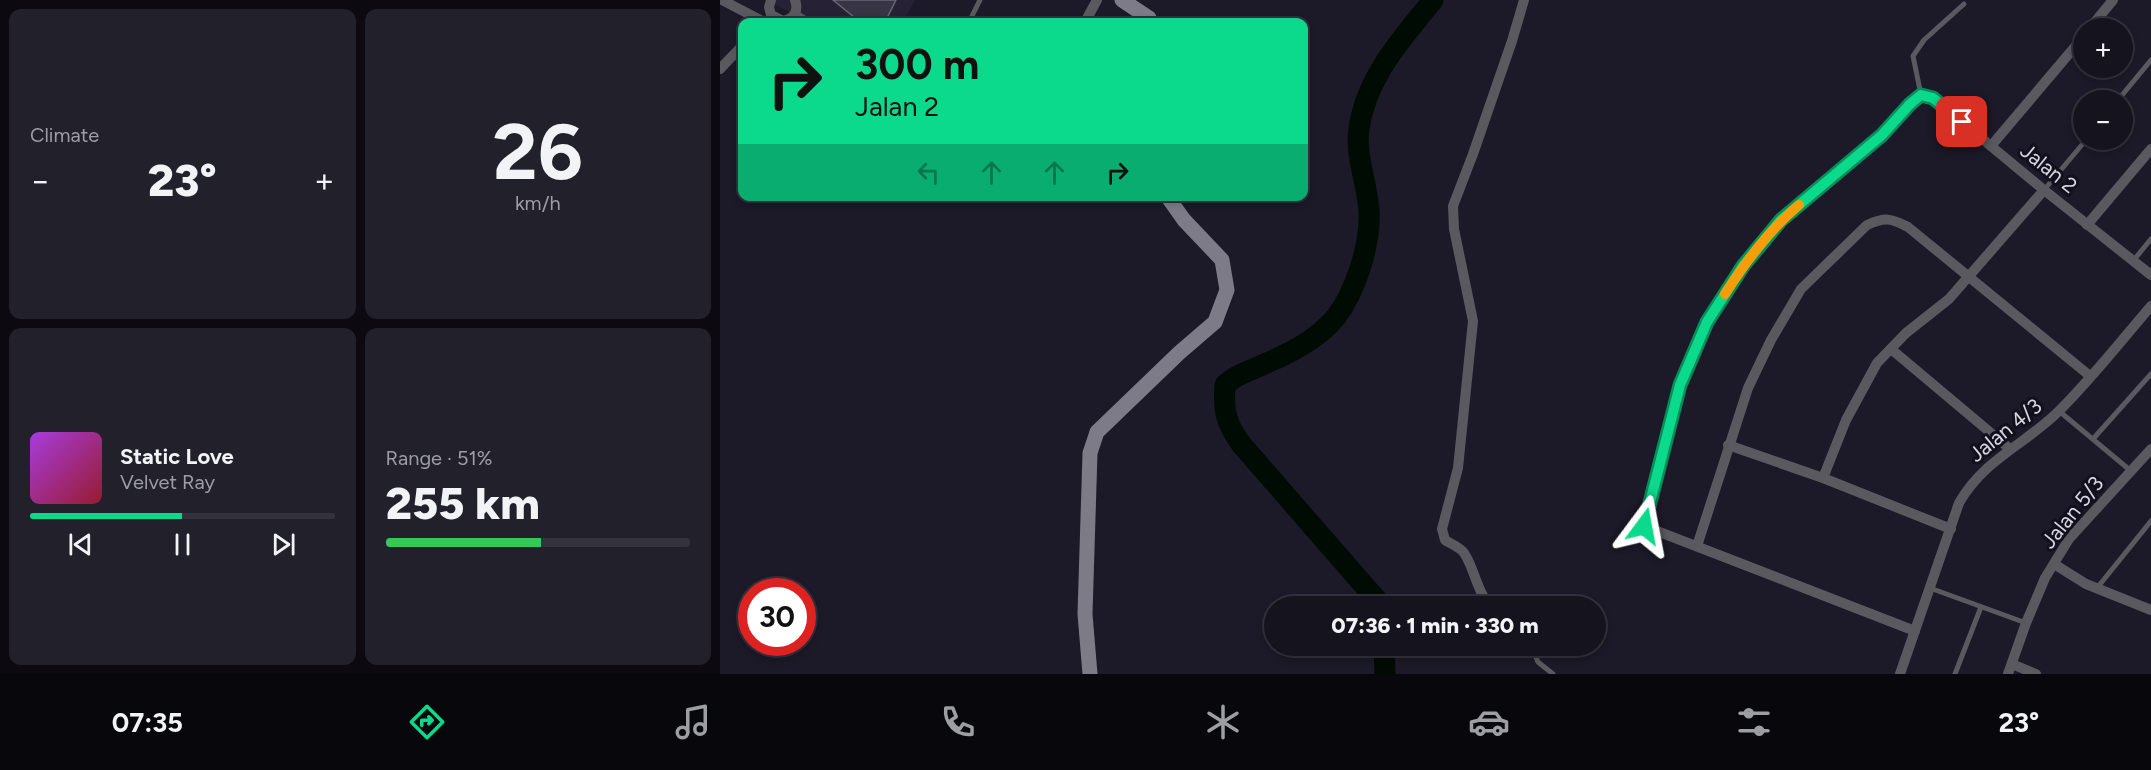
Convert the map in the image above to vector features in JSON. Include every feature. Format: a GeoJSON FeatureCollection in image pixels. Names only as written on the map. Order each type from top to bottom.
{"type":"FeatureCollection","features":[{"type":"Feature","properties":{"kind":"street"},"geometry":{"type":"LineString","coordinates":[[766,18],[771,0]]}},
{"type":"Feature","properties":{"kind":"street"},"geometry":{"type":"LineString","coordinates":[[792,18],[797,7],[795,0]]}},
{"type":"Feature","properties":{"kind":"street"},"geometry":{"type":"LineString","coordinates":[[1087,18],[1097,0]]}},
{"type":"Feature","properties":{"kind":"street"},"geometry":{"type":"LineString","coordinates":[[1122,0],[1149,18]]}},
{"type":"Feature","properties":{"kind":"street"},"geometry":{"type":"LineString","coordinates":[[1483,596],[1471,563],[1462,550],[1445,540],[1442,529],[1458,468],[1473,321],[1454,229],[1453,206],[1512,41],[1524,0]]}},
{"type":"Feature","properties":{"kind":"street"},"geometry":{"type":"LineString","coordinates":[[2098,18],[2113,0]]}},
{"type":"Feature","properties":{"kind":"street"},"geometry":{"type":"LineString","coordinates":[[722,3],[761,18]]}},
{"type":"Feature","properties":{"kind":"street"},"geometry":{"type":"LineString","coordinates":[[795,15],[800,18]]}},
{"type":"Feature","properties":{"kind":"street"},"geometry":{"type":"LineString","coordinates":[[1991,146],[2073,49]]}},
{"type":"Feature","properties":{"kind":"street"},"geometry":{"type":"LineString","coordinates":[[720,69],[738,50]]}},
{"type":"Feature","properties":{"kind":"street"},"geometry":{"type":"LineString","coordinates":[[1915,632],[1644,526],[1680,385],[1707,322],[1743,266],[1781,220],[1882,135],[1921,95]]}},
{"type":"Feature","properties":{"kind":"street","name":"Jalan 2"},"geometry":{"type":"LineString","coordinates":[[1921,95],[1933,98],[2151,275]]}},
{"type":"Feature","properties":{"kind":"street"},"geometry":{"type":"LineString","coordinates":[[2087,225],[2151,149]]}},
{"type":"Feature","properties":{"kind":"street"},"geometry":{"type":"LineString","coordinates":[[1823,478],[1846,420],[1877,363],[1906,333],[1949,299],[2044,190]]}},
{"type":"Feature","properties":{"kind":"street"},"geometry":{"type":"LineString","coordinates":[[1090,674],[1085,614],[1090,453],[1096,432],[1215,322],[1227,290],[1222,260],[1184,220],[1171,201]]}},
{"type":"Feature","properties":{"kind":"street"},"geometry":{"type":"LineString","coordinates":[[1696,546],[1748,388],[1771,340],[1801,289],[1867,225],[1881,219],[1894,220],[1908,227],[2090,376]]}},
{"type":"Feature","properties":{"kind":"street","name":"Jalan 4/3"},"geometry":{"type":"LineString","coordinates":[[1900,674],[1959,503],[1969,485],[1994,460],[2059,411],[2151,306]]}},
{"type":"Feature","properties":{"kind":"street"},"geometry":{"type":"LineString","coordinates":[[1891,349],[2010,448]]}},
{"type":"Feature","properties":{"kind":"street"},"geometry":{"type":"LineString","coordinates":[[1728,446],[1823,478],[1951,529]]}},
{"type":"Feature","properties":{"kind":"street","name":"Jalan 5/3"},"geometry":{"type":"LineString","coordinates":[[2010,669],[2044,578],[2069,538],[2151,449]]}},
{"type":"Feature","properties":{"kind":"street"},"geometry":{"type":"LineString","coordinates":[[2054,564],[2096,589],[2149,606]]}},
{"type":"Feature","properties":{"kind":"street"},"geometry":{"type":"LineString","coordinates":[[2010,669],[2036,674]]}},
{"type":"Feature","properties":{"kind":"lane"},"geometry":{"type":"LineString","coordinates":[[971,18],[980,0]]}},
{"type":"Feature","properties":{"kind":"lane"},"geometry":{"type":"LineString","coordinates":[[1921,95],[1913,56],[1924,40],[1964,4]]}},
{"type":"Feature","properties":{"kind":"lane"},"geometry":{"type":"LineString","coordinates":[[2126,90],[2151,60]]}},
{"type":"Feature","properties":{"kind":"lane"},"geometry":{"type":"LineString","coordinates":[[2044,190],[2078,150]]}},
{"type":"Feature","properties":{"kind":"lane"},"geometry":{"type":"LineString","coordinates":[[2133,261],[2151,239]]}},
{"type":"Feature","properties":{"kind":"lane"},"geometry":{"type":"LineString","coordinates":[[2093,440],[2151,374]]}},
{"type":"Feature","properties":{"kind":"lane"},"geometry":{"type":"LineString","coordinates":[[2059,411],[2131,471]]}},
{"type":"Feature","properties":{"kind":"lane"},"geometry":{"type":"LineString","coordinates":[[2096,589],[2151,521]]}},
{"type":"Feature","properties":{"kind":"lane"},"geometry":{"type":"LineString","coordinates":[[1930,588],[2026,623]]}},
{"type":"Feature","properties":{"kind":"lane"},"geometry":{"type":"LineString","coordinates":[[1955,674],[1981,607]]}},
{"type":"Feature","properties":{"kind":"lane"},"geometry":{"type":"LineString","coordinates":[[1536,656],[1538,662],[1553,674]]}},
{"type":"Feature","properties":{"kind":"shaded area"},"geometry":{"type":"Polygon","coordinates":[[[765,0],[915,0],[905,18],[802,18],[765,0]]]}},
{"type":"Feature","properties":{"kind":"building"},"geometry":{"type":"Polygon","coordinates":[[[833,0],[896,0],[887,18],[855,18],[833,0]]]}},
{"type":"Feature","properties":{"kind":"waterway"},"geometry":{"type":"LineString","coordinates":[[1373,596],[1241,444],[1227,416],[1225,385],[1237,376],[1281,357],[1311,340],[1336,317],[1350,294],[1365,252],[1369,223],[1368,200],[1358,139],[1363,110],[1369,92],[1387,60],[1433,0]]}},
{"type":"Feature","properties":{"kind":"waterway"},"geometry":{"type":"LineString","coordinates":[[1384,656],[1385,674]]}},
{"type":"Feature","properties":{"kind":"slow traffic"},"geometry":{"type":"LineString","coordinates":[[1725,294],[1743,266],[1781,220],[1799,205]]}},
{"type":"Feature","properties":{"kind":"route"},"geometry":{"type":"LineString","coordinates":[[1644,526],[1680,385],[1707,322],[1743,266],[1781,220],[1882,135],[1921,95],[1933,98],[1962,122]]}}]}
